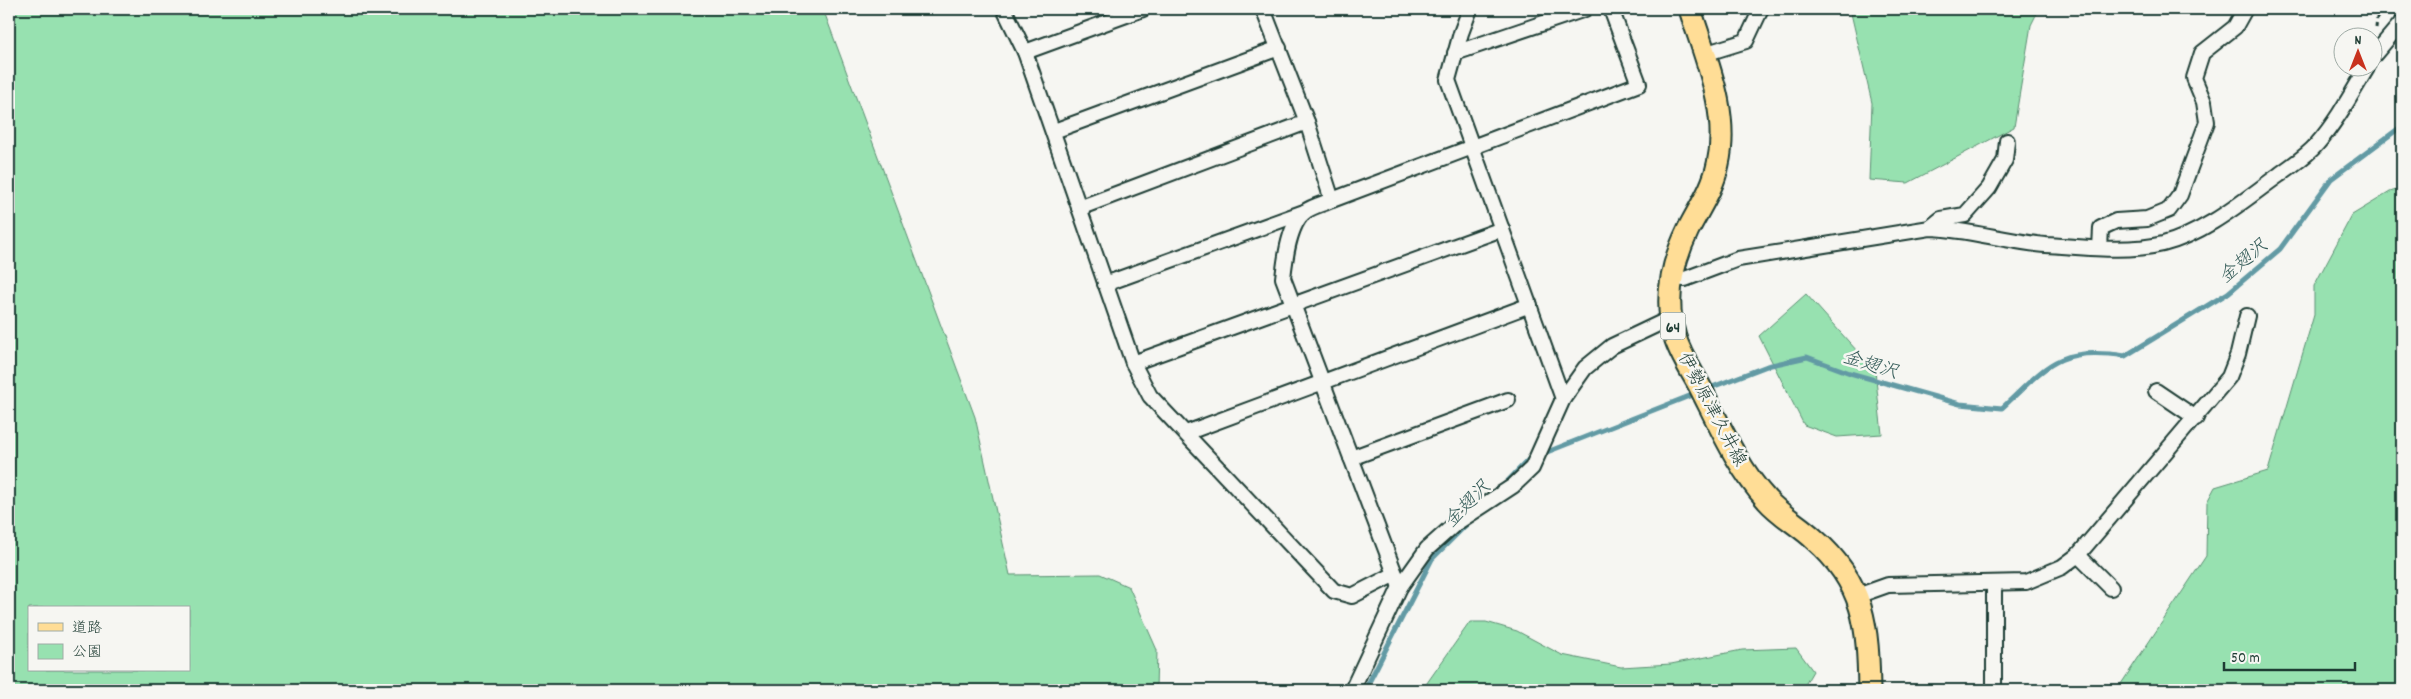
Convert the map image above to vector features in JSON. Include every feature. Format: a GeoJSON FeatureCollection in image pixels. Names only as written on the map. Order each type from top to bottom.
{"type":"FeatureCollection","features":[{"type":"Feature","properties":{"kind":"main road","name":"伊勢原津久井線"},"geometry":{"type":"LineString","coordinates":[[1690,9],[1720,109],[1722,134],[1718,164],[1712,185],[1678,254],[1671,278],[1671,318],[1676,339],[1725,436],[1751,481],[1768,502],[1831,554],[1848,577],[1857,596],[1865,622],[1869,690]]}},
{"type":"Feature","properties":{"kind":"street"},"geometry":{"type":"LineString","coordinates":[[1004,9],[1025,52],[1054,131],[1104,284],[1133,363],[1150,396],[1334,592],[1352,596],[1398,580]]}},
{"type":"Feature","properties":{"kind":"street"},"geometry":{"type":"LineString","coordinates":[[1025,52],[1143,9]]}},
{"type":"Feature","properties":{"kind":"street"},"geometry":{"type":"LineString","coordinates":[[1263,9],[1307,122],[1332,200]]}},
{"type":"Feature","properties":{"kind":"street"},"geometry":{"type":"LineString","coordinates":[[1470,9],[1454,53],[1448,80],[1563,399]]}},
{"type":"Feature","properties":{"kind":"street"},"geometry":{"type":"LineString","coordinates":[[1454,53],[1585,9]]}},
{"type":"Feature","properties":{"kind":"street"},"geometry":{"type":"LineString","coordinates":[[1104,284],[1304,212],[1639,84],[1611,9]]}},
{"type":"Feature","properties":{"kind":"street"},"geometry":{"type":"LineString","coordinates":[[1704,54],[1746,41],[1761,9]]}},
{"type":"Feature","properties":{"kind":"street"},"geometry":{"type":"LineString","coordinates":[[2100,248],[2101,228],[2116,221],[2147,219],[2168,210],[2180,195],[2207,122],[2204,102],[2194,78],[2202,53],[2234,27],[2245,9]]}},
{"type":"Feature","properties":{"kind":"street"},"geometry":{"type":"LineString","coordinates":[[2384,44],[2402,22]]}},
{"type":"Feature","properties":{"kind":"street"},"geometry":{"type":"LineString","coordinates":[[1054,131],[1279,48]]}},
{"type":"Feature","properties":{"kind":"street"},"geometry":{"type":"LineString","coordinates":[[1671,278],[1685,279],[1738,259],[1930,228],[1945,228],[2009,241],[2100,248],[2146,247],[2164,243],[2190,234],[2237,206],[2317,145],[2361,78]]}},
{"type":"Feature","properties":{"kind":"street"},"geometry":{"type":"LineString","coordinates":[[1078,208],[1307,122]]}},
{"type":"Feature","properties":{"kind":"street"},"geometry":{"type":"LineString","coordinates":[[1930,228],[1941,219],[1965,215],[1989,188],[2005,160],[2007,141]]}},
{"type":"Feature","properties":{"kind":"street"},"geometry":{"type":"LineString","coordinates":[[1304,212],[1292,231],[1285,256],[1284,278],[1398,580]]}},
{"type":"Feature","properties":{"kind":"street"},"geometry":{"type":"LineString","coordinates":[[1133,363],[1502,229]]}},
{"type":"Feature","properties":{"kind":"street"},"geometry":{"type":"LineString","coordinates":[[1186,433],[1530,305]]}},
{"type":"Feature","properties":{"kind":"street"},"geometry":{"type":"LineString","coordinates":[[1857,596],[1888,585],[2026,582],[2062,567],[2078,555],[2229,377],[2238,354],[2247,316]]}},
{"type":"Feature","properties":{"kind":"street"},"geometry":{"type":"LineString","coordinates":[[1352,690],[1398,580],[1427,549],[1455,524],[1513,486],[1532,468],[1563,399],[1585,368],[1612,346],[1671,318]]}},
{"type":"Feature","properties":{"kind":"street"},"geometry":{"type":"LineString","coordinates":[[2156,391],[2196,418]]}},
{"type":"Feature","properties":{"kind":"street"},"geometry":{"type":"LineString","coordinates":[[1351,458],[1508,400]]}},
{"type":"Feature","properties":{"kind":"street"},"geometry":{"type":"LineString","coordinates":[[2078,555],[2111,588]]}},
{"type":"Feature","properties":{"kind":"street"},"geometry":{"type":"LineString","coordinates":[[1994,583],[1994,690]]}},
{"type":"Feature","properties":{"kind":"green space"},"geometry":{"type":"Polygon","coordinates":[[[9,9],[823,9],[975,417],[1010,575],[1100,574],[1129,587],[1157,650],[1156,690],[9,690],[9,9]]]}},
{"type":"Feature","properties":{"kind":"green space"},"geometry":{"type":"Polygon","coordinates":[[[1850,9],[2039,9],[2031,25],[2014,127],[1908,183],[1869,180],[1872,103],[1850,9]]]}},
{"type":"Feature","properties":{"kind":"green space"},"geometry":{"type":"Polygon","coordinates":[[[2402,188],[2402,690],[2117,690],[2206,556],[2207,502],[2215,487],[2268,471],[2314,315],[2314,286],[2352,215],[2390,192],[2402,188]]]}},
{"type":"Feature","properties":{"kind":"green space"},"geometry":{"type":"Polygon","coordinates":[[[1806,294],[1875,371],[1882,434],[1837,437],[1804,425],[1759,336],[1806,294]]]}},
{"type":"Feature","properties":{"kind":"green space"},"geometry":{"type":"Polygon","coordinates":[[[1470,622],[1486,622],[1517,631],[1562,655],[1621,667],[1671,664],[1742,650],[1796,648],[1813,671],[1802,690],[1422,690],[1470,622]]]}},
{"type":"Feature","properties":{"kind":"waterway","name":"金翅沢"},"geometry":{"type":"LineString","coordinates":[[1707,389],[1767,366],[1807,357],[1850,373],[1960,404],[2002,408],[2031,380],[2056,362],[2084,354],[2125,356],[2228,293],[2280,249],[2331,179],[2402,126]]}},
{"type":"Feature","properties":{"kind":"waterway","name":"金翅沢"},"geometry":{"type":"LineString","coordinates":[[1542,454],[1697,393]]}},
{"type":"Feature","properties":{"kind":"waterway","name":"金翅沢"},"geometry":{"type":"LineString","coordinates":[[1502,487],[1529,459],[1534,457]]}},
{"type":"Feature","properties":{"kind":"waterway","name":"金翅沢"},"geometry":{"type":"LineString","coordinates":[[1365,690],[1432,559],[1469,522]]}}]}
